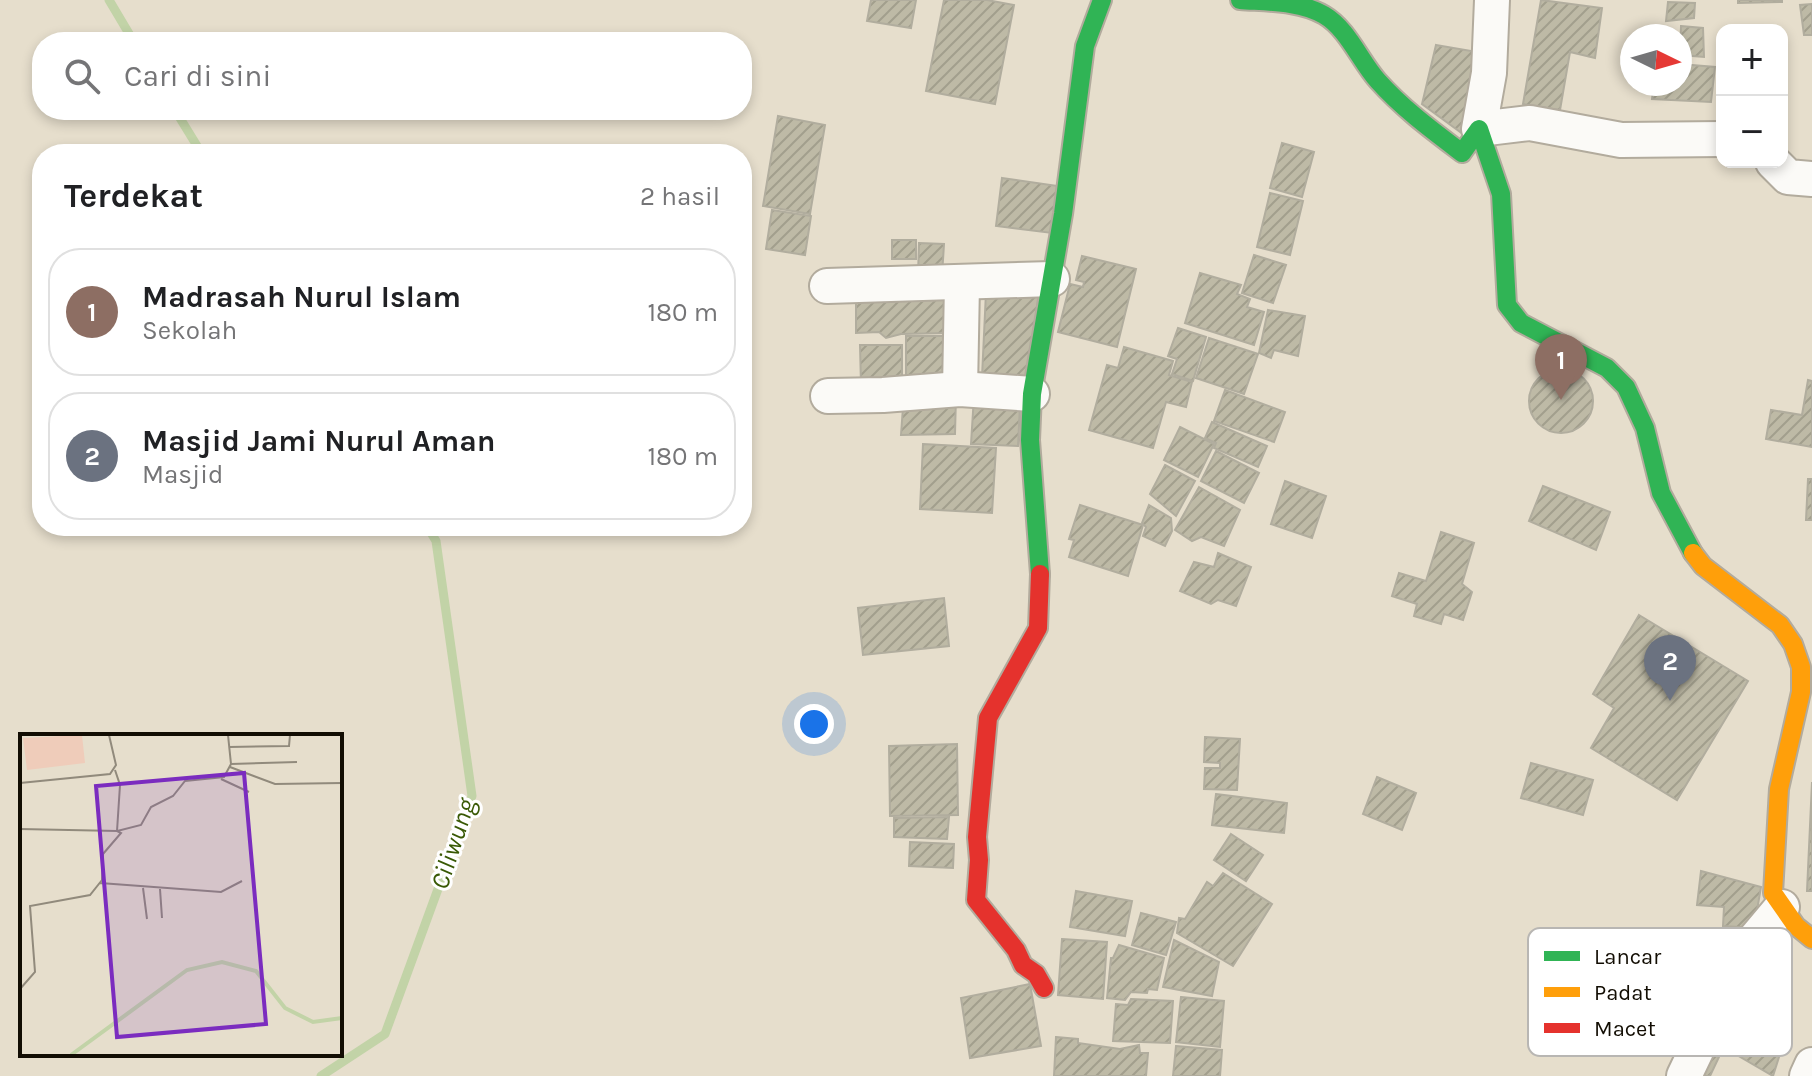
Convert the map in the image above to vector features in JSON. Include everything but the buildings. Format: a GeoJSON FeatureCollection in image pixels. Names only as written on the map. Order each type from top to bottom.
{"type":"FeatureCollection","features":[{"type":"Feature","properties":{"kind":"street"},"geometry":{"type":"LineString","coordinates":[[1044,988],[1036,974],[1023,965],[1016,950],[976,900],[977,837],[988,718],[1038,628],[1040,581],[1030,440],[1032,394],[1076,129],[1085,46],[1102,0]]}},
{"type":"Feature","properties":{"kind":"street"},"geometry":{"type":"LineString","coordinates":[[1240,0],[1299,6],[1322,14],[1345,35],[1367,68],[1431,130],[1462,153],[1479,129],[1489,73],[1492,0]]}},
{"type":"Feature","properties":{"kind":"street"},"geometry":{"type":"LineString","coordinates":[[1479,129],[1530,123],[1621,140],[1716,139]]}},
{"type":"Feature","properties":{"kind":"street"},"geometry":{"type":"LineString","coordinates":[[1479,129],[1501,194],[1507,305],[1521,323],[1607,368],[1626,387],[1645,428],[1661,493],[1693,552],[1703,566],[1780,625],[1793,644],[1801,667],[1801,692],[1779,789],[1773,893],[1796,926],[1812,939]]}},
{"type":"Feature","properties":{"kind":"street"},"geometry":{"type":"LineString","coordinates":[[1779,168],[1788,177],[1812,179]]}},
{"type":"Feature","properties":{"kind":"street"},"geometry":{"type":"LineString","coordinates":[[827,286],[1052,279]]}},
{"type":"Feature","properties":{"kind":"street"},"geometry":{"type":"LineString","coordinates":[[960,389],[962,284]]}},
{"type":"Feature","properties":{"kind":"street"},"geometry":{"type":"LineString","coordinates":[[828,396],[960,389],[1032,394]]}},
{"type":"Feature","properties":{"kind":"street"},"geometry":{"type":"LineString","coordinates":[[1764,928],[1782,907]]}},
{"type":"Feature","properties":{"kind":"street"},"geometry":{"type":"LineString","coordinates":[[1684,1076],[1694,1056]]}},
{"type":"Feature","properties":{"kind":"street"},"geometry":{"type":"LineString","coordinates":[[1807,1076],[1812,1065]]}},
{"type":"Feature","properties":{"kind":"waterway","name":"Ciliwung"},"geometry":{"type":"LineString","coordinates":[[109,0],[128,32]]}},
{"type":"Feature","properties":{"kind":"waterway","name":"Ciliwung"},"geometry":{"type":"LineString","coordinates":[[181,120],[196,144]]}},
{"type":"Feature","properties":{"kind":"waterway","name":"Ciliwung"},"geometry":{"type":"LineString","coordinates":[[321,1076],[385,1034],[472,796],[433,536]]}},
{"type":"Feature","properties":{"kind":"traffic: fast"},"geometry":{"type":"LineString","coordinates":[[1040,574],[1030,440],[1032,394],[1063,214],[1085,46],[1102,0]]}},
{"type":"Feature","properties":{"kind":"traffic: fast"},"geometry":{"type":"LineString","coordinates":[[1240,0],[1294,5],[1324,15],[1340,28],[1371,73],[1388,91],[1462,153],[1479,129],[1501,194],[1507,305],[1521,323],[1607,368],[1626,387],[1645,428],[1661,493],[1693,553]]}},
{"type":"Feature","properties":{"kind":"traffic: slow"},"geometry":{"type":"LineString","coordinates":[[1693,553],[1703,566],[1780,625],[1793,644],[1801,667],[1801,692],[1779,789],[1773,893],[1796,926],[1812,939]]}},
{"type":"Feature","properties":{"kind":"traffic: jam"},"geometry":{"type":"LineString","coordinates":[[1040,574],[1038,628],[988,718],[977,837],[976,900],[1016,950],[1023,965],[1036,974],[1044,988]]}},
{"type":"Feature","properties":{"kind":"place","name":"Madrasah Nurul Islam"},"geometry":{"type":"Point","coordinates":[1561,400]}},
{"type":"Feature","properties":{"kind":"place","name":"Masjid Jami Nurul Aman"},"geometry":{"type":"Point","coordinates":[1670,701]}}]}
